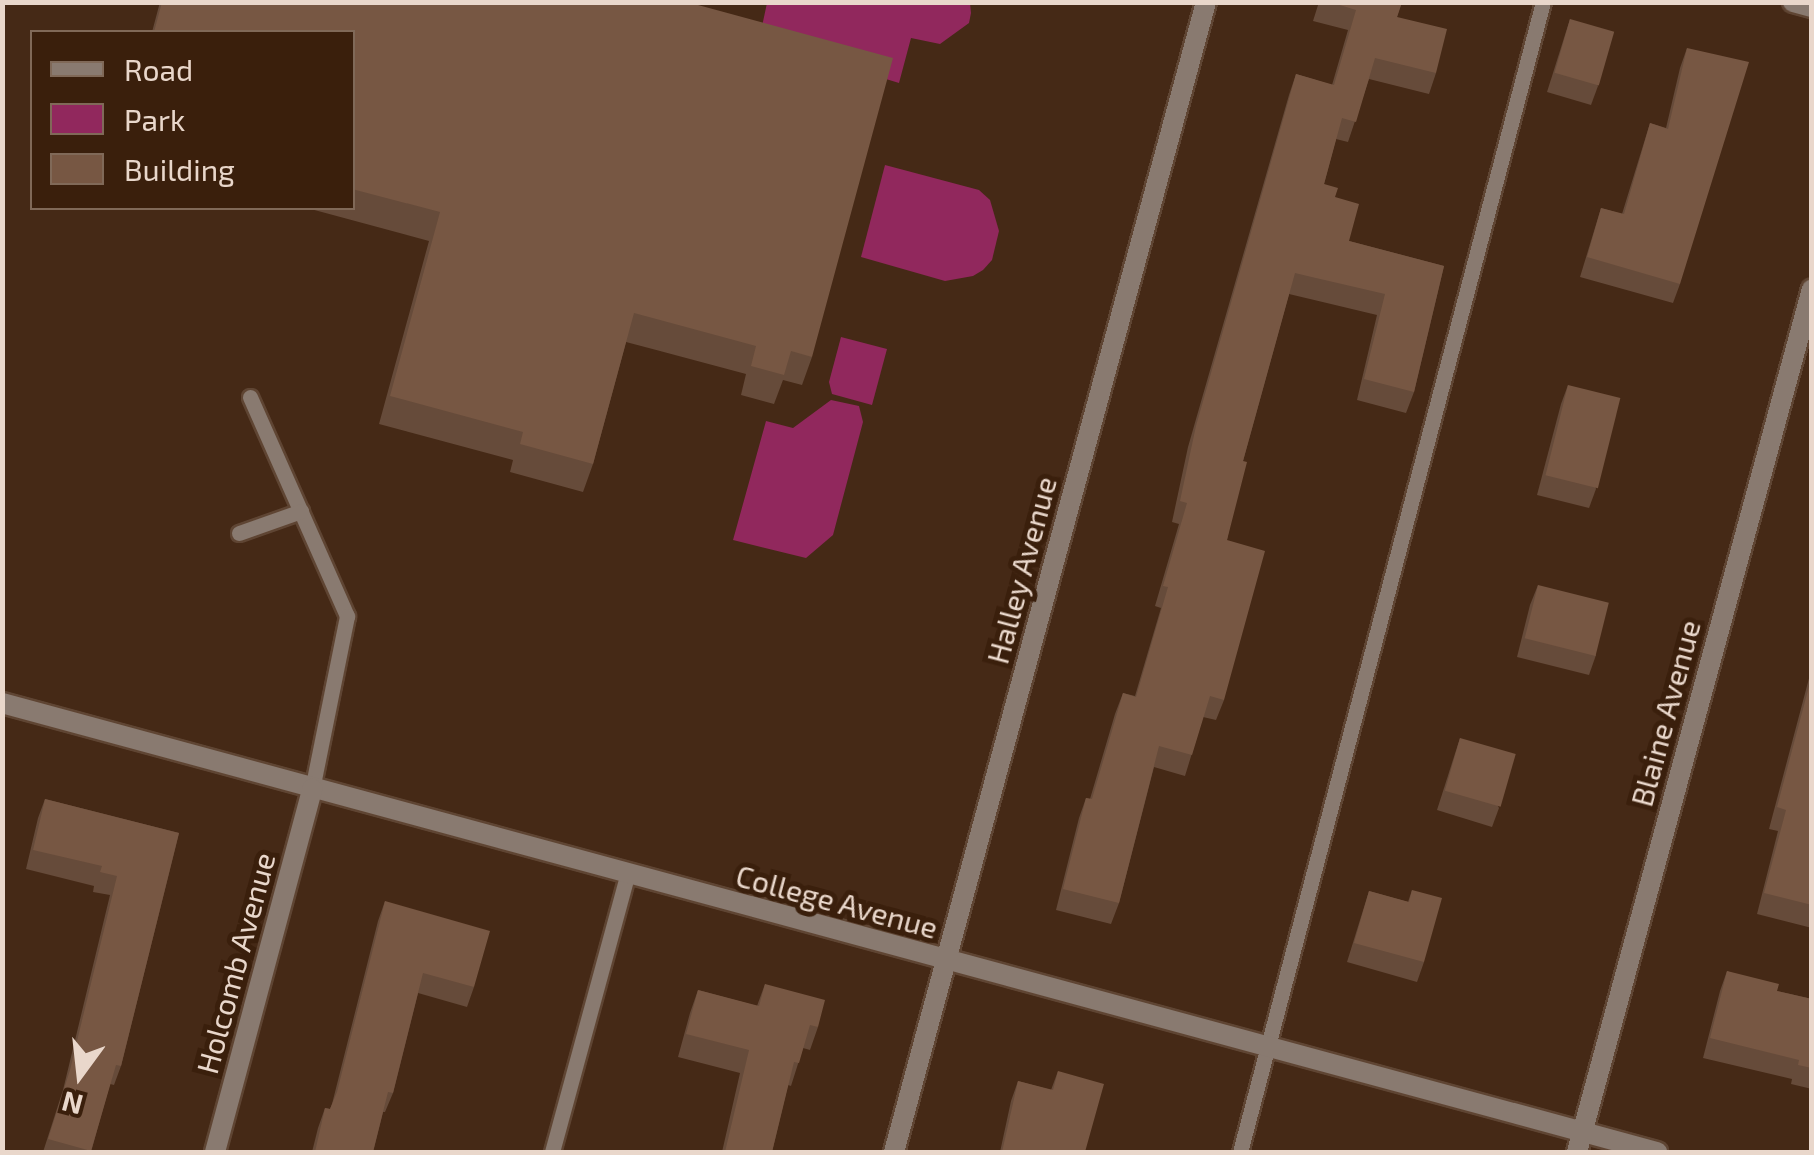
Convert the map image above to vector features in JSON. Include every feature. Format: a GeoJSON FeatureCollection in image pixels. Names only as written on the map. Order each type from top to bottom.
{"type":"FeatureCollection","features":[{"type":"Feature","properties":{"kind":"street","name":"Halley Avenue"},"geometry":{"type":"LineString","coordinates":[[894,1152],[1206,2]]}},
{"type":"Feature","properties":{"kind":"street"},"geometry":{"type":"LineString","coordinates":[[1793,2],[1812,8]]}},
{"type":"Feature","properties":{"kind":"street","name":"Blaine Avenue"},"geometry":{"type":"LineString","coordinates":[[1579,1142],[1812,289]]}},
{"type":"Feature","properties":{"kind":"street","name":"College Avenue"},"geometry":{"type":"LineString","coordinates":[[2,702],[1268,1048],[1579,1142],[1657,1152]]}},
{"type":"Feature","properties":{"kind":"street","name":"Holcomb Avenue"},"geometry":{"type":"LineString","coordinates":[[216,1152],[312,789]]}},
{"type":"Feature","properties":{"kind":"lane"},"geometry":{"type":"LineString","coordinates":[[1240,1152],[1543,2]]}},
{"type":"Feature","properties":{"kind":"lane"},"geometry":{"type":"LineString","coordinates":[[250,397],[347,616],[312,789]]}},
{"type":"Feature","properties":{"kind":"lane"},"geometry":{"type":"LineString","coordinates":[[240,532],[301,511]]}},
{"type":"Feature","properties":{"kind":"lane"},"geometry":{"type":"LineString","coordinates":[[552,1152],[626,874]]}},
{"type":"Feature","properties":{"kind":"green space"},"geometry":{"type":"Polygon","coordinates":[[[767,3],[970,3],[971,13],[969,23],[940,44],[911,38],[899,83],[759,40],[767,3]]]}},
{"type":"Feature","properties":{"kind":"green space"},"geometry":{"type":"Polygon","coordinates":[[[885,165],[979,190],[990,200],[999,231],[992,260],[983,270],[945,281],[861,257],[885,165]]]}},
{"type":"Feature","properties":{"kind":"green space"},"geometry":{"type":"Polygon","coordinates":[[[841,337],[887,349],[872,405],[832,394],[829,382],[841,337]]]}},
{"type":"Feature","properties":{"kind":"green space"},"geometry":{"type":"Polygon","coordinates":[[[831,400],[859,406],[863,422],[833,535],[806,558],[733,540],[766,421],[793,428],[831,400]]]}},
{"type":"Feature","properties":{"kind":"building"},"geometry":{"type":"Polygon","coordinates":[[[162,2],[687,2],[893,58],[812,357],[791,351],[784,375],[751,366],[756,346],[634,313],[593,464],[520,444],[523,432],[390,396],[440,212],[355,190],[355,30],[155,30],[162,2]]]}},
{"type":"Feature","properties":{"kind":"building"},"geometry":{"type":"Polygon","coordinates":[[[1330,2],[1402,2],[1397,17],[1447,29],[1436,73],[1375,58],[1356,122],[1342,118],[1324,184],[1338,188],[1335,197],[1359,204],[1349,241],[1444,266],[1414,392],[1364,379],[1385,294],[1295,273],[1243,461],[1247,462],[1227,540],[1265,551],[1224,700],[1210,696],[1192,755],[1159,746],[1119,903],[1063,889],[1086,798],[1092,799],[1123,693],[1136,697],[1168,587],[1163,586],[1187,503],[1180,501],[1196,426],[1296,74],[1334,85],[1356,10],[1330,2]]]}},
{"type":"Feature","properties":{"kind":"building"},"geometry":{"type":"Polygon","coordinates":[[[1570,19],[1614,32],[1599,86],[1555,73],[1570,19]]]}},
{"type":"Feature","properties":{"kind":"building"},"geometry":{"type":"Polygon","coordinates":[[[1687,48],[1749,62],[1680,284],[1587,257],[1601,208],[1624,214],[1650,123],[1668,129],[1687,48]]]}},
{"type":"Feature","properties":{"kind":"building"},"geometry":{"type":"Polygon","coordinates":[[[1568,385],[1620,398],[1598,488],[1546,475],[1568,385]]]}},
{"type":"Feature","properties":{"kind":"building"},"geometry":{"type":"Polygon","coordinates":[[[1538,585],[1609,603],[1596,656],[1525,638],[1538,585]]]}},
{"type":"Feature","properties":{"kind":"building"},"geometry":{"type":"Polygon","coordinates":[[[1812,675],[1812,905],[1764,893],[1786,810],[1777,807],[1812,675]]]}},
{"type":"Feature","properties":{"kind":"building"},"geometry":{"type":"Polygon","coordinates":[[[1460,738],[1516,754],[1501,807],[1445,791],[1460,738]]]}},
{"type":"Feature","properties":{"kind":"building"},"geometry":{"type":"Polygon","coordinates":[[[45,799],[179,833],[121,1066],[116,1065],[91,1151],[48,1139],[70,1070],[117,876],[100,872],[102,866],[33,850],[45,799]]]}},
{"type":"Feature","properties":{"kind":"building"},"geometry":{"type":"Polygon","coordinates":[[[1412,890],[1442,898],[1424,962],[1354,943],[1369,891],[1409,902],[1412,890]]]}},
{"type":"Feature","properties":{"kind":"building"},"geometry":{"type":"Polygon","coordinates":[[[385,901],[490,931],[474,987],[423,973],[393,1093],[388,1092],[373,1152],[315,1152],[325,1108],[330,1109],[337,1092],[385,901]]]}},
{"type":"Feature","properties":{"kind":"building"},"geometry":{"type":"Polygon","coordinates":[[[1727,971],[1779,984],[1777,991],[1812,999],[1812,1068],[1798,1065],[1799,1060],[1710,1038],[1727,971]]]}},
{"type":"Feature","properties":{"kind":"building"},"geometry":{"type":"Polygon","coordinates":[[[765,984],[825,1000],[818,1027],[810,1025],[799,1063],[794,1062],[772,1152],[725,1152],[749,1050],[686,1034],[698,990],[759,1006],[765,984]]]}},
{"type":"Feature","properties":{"kind":"building"},"geometry":{"type":"Polygon","coordinates":[[[1058,1071],[1104,1084],[1085,1152],[1002,1152],[1018,1081],[1053,1090],[1058,1071]]]}}]}
